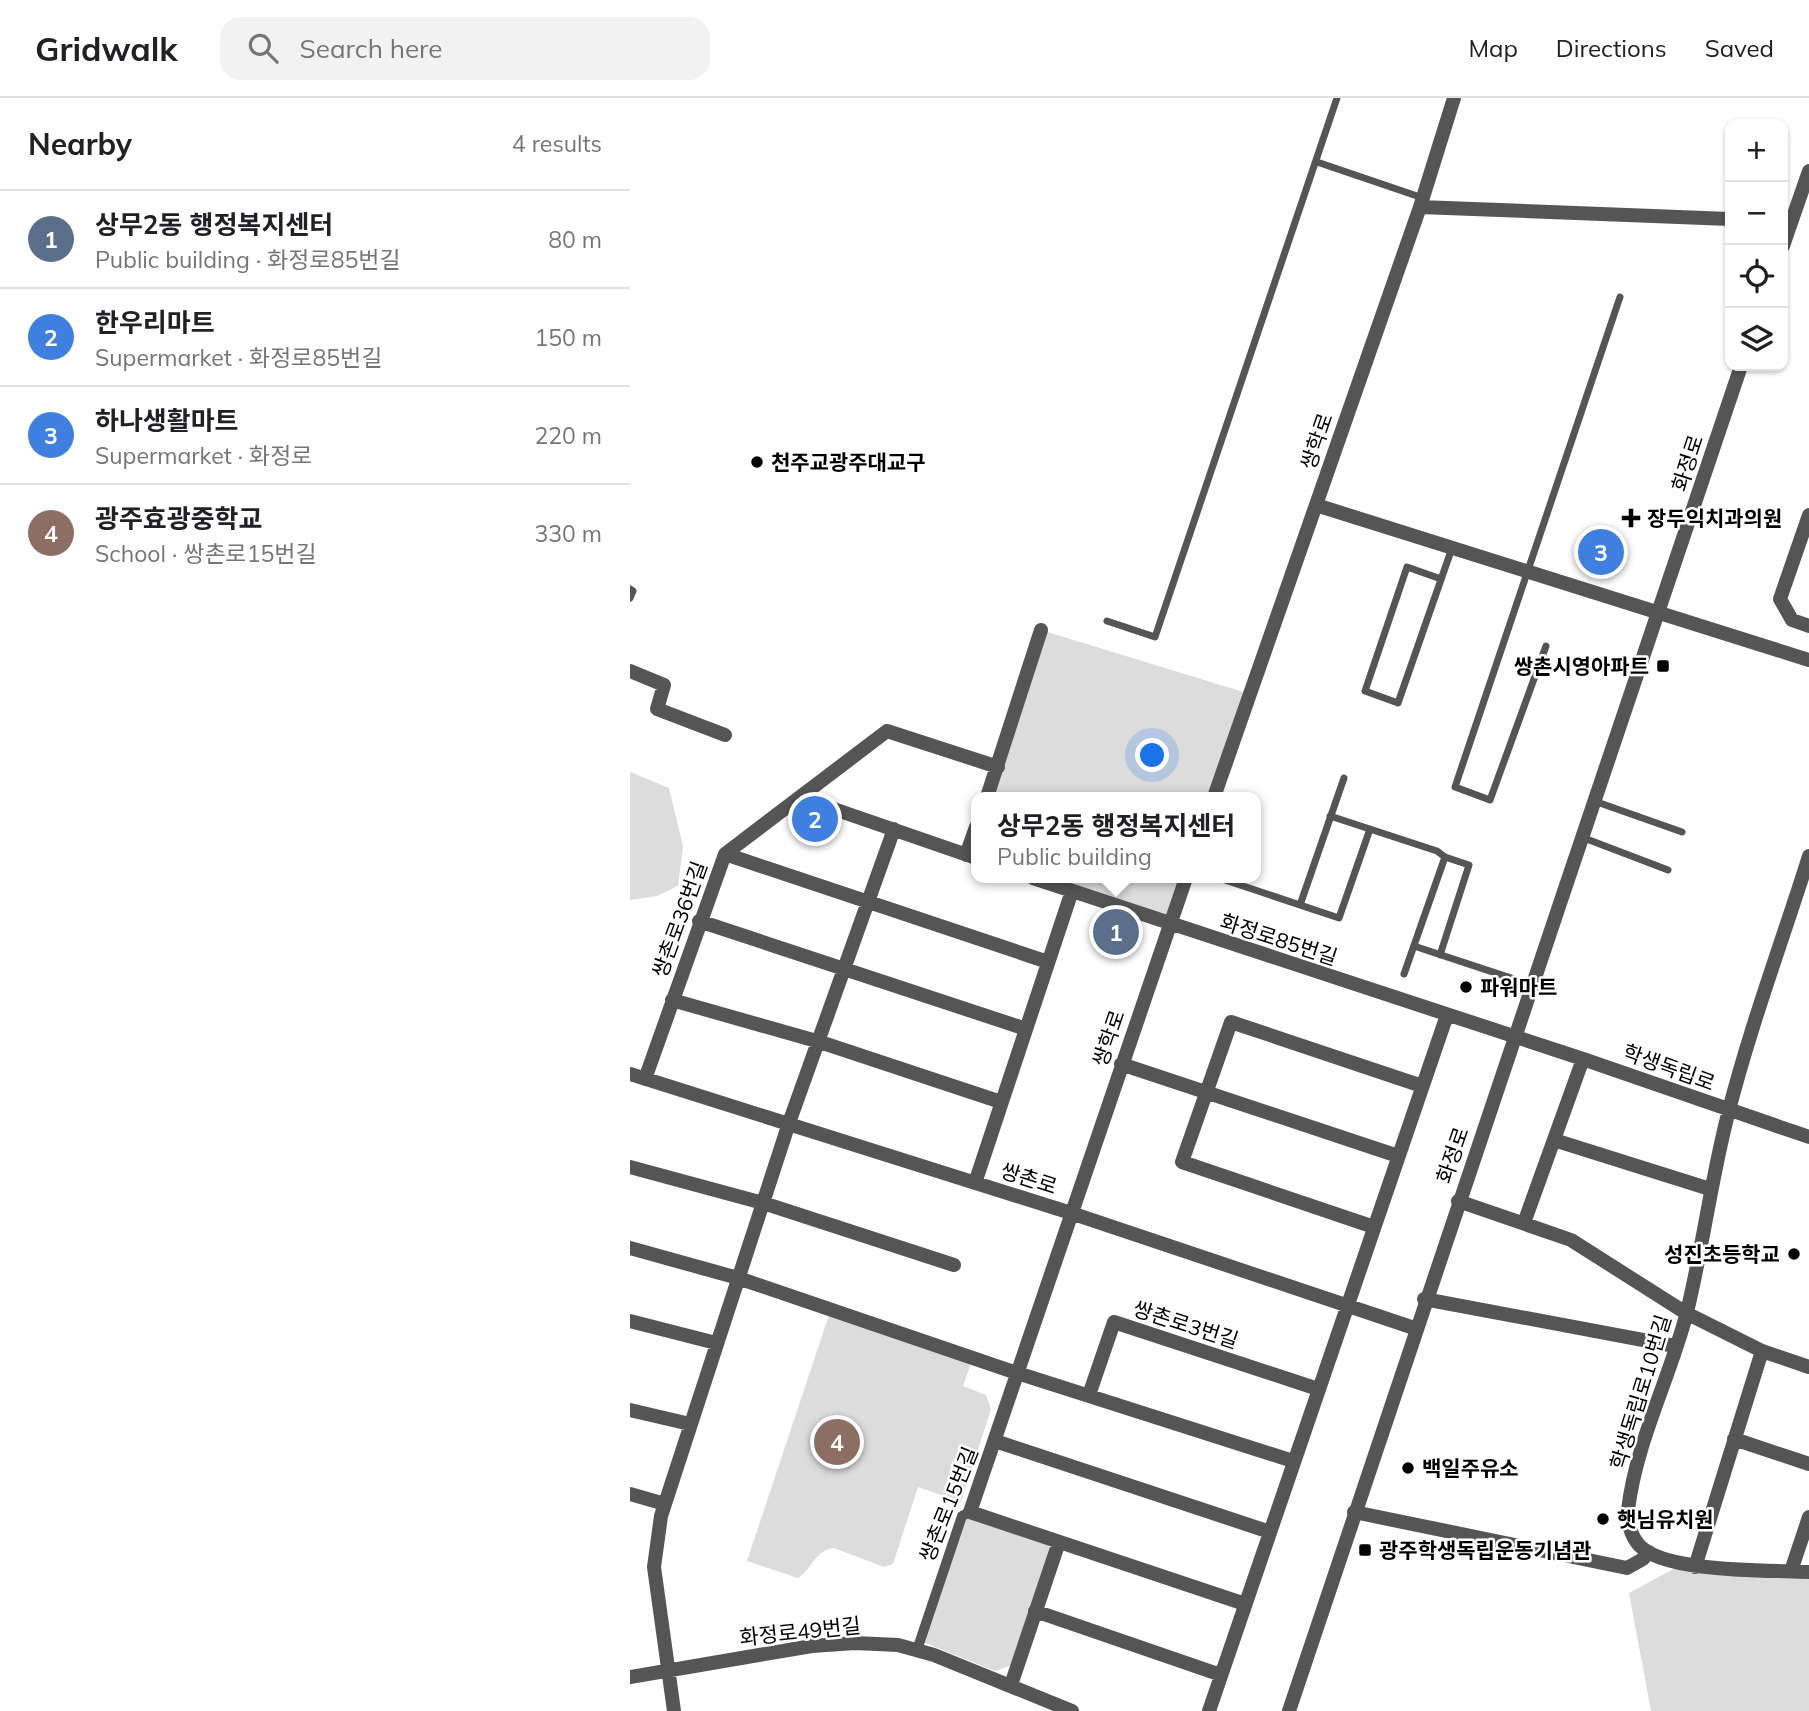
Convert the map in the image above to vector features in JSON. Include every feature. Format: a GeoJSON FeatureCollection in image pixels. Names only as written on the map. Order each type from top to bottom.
{"type":"FeatureCollection","features":[{"type":"Feature","properties":{"kind":"street","name":"쌍학로"},"geometry":{"type":"LineString","coordinates":[[1216,792],[1421,202],[1454,98]]}},
{"type":"Feature","properties":{"kind":"street"},"geometry":{"type":"LineString","coordinates":[[1788,221],[1809,171]]}},
{"type":"Feature","properties":{"kind":"street"},"geometry":{"type":"LineString","coordinates":[[1421,202],[1725,219]]}},
{"type":"Feature","properties":{"kind":"street","name":"화정로"},"geometry":{"type":"LineString","coordinates":[[1289,1711],[1414,1328],[1597,802],[1739,371]]}},
{"type":"Feature","properties":{"kind":"street"},"geometry":{"type":"LineString","coordinates":[[1316,505],[1809,660]]}},
{"type":"Feature","properties":{"kind":"street"},"geometry":{"type":"LineString","coordinates":[[1809,515],[1780,599],[1792,620],[1809,626]]}},
{"type":"Feature","properties":{"kind":"street"},"geometry":{"type":"LineString","coordinates":[[989,792],[1041,630]]}},
{"type":"Feature","properties":{"kind":"street"},"geometry":{"type":"LineString","coordinates":[[630,671],[664,685],[657,709],[725,735]]}},
{"type":"Feature","properties":{"kind":"street","name":"쌍촌로36번길"},"geometry":{"type":"LineString","coordinates":[[645,1079],[725,854],[887,731],[998,767]]}},
{"type":"Feature","properties":{"kind":"street"},"geometry":{"type":"LineString","coordinates":[[802,798],[971,856]]}},
{"type":"Feature","properties":{"kind":"street"},"geometry":{"type":"LineString","coordinates":[[674,1711],[654,1567],[665,1504],[789,1123],[894,830]]}},
{"type":"Feature","properties":{"kind":"street"},"geometry":{"type":"LineString","coordinates":[[725,854],[1048,962]]}},
{"type":"Feature","properties":{"kind":"street","name":"학생독립로10번길"},"geometry":{"type":"LineString","coordinates":[[1649,1552],[1640,1546],[1630,1532],[1628,1512],[1644,1443],[1686,1313],[1728,1111],[1809,856]]}},
{"type":"Feature","properties":{"kind":"street","name":"화정로85번길"},"geometry":{"type":"LineString","coordinates":[[1048,883],[1514,1037]]}},
{"type":"Feature","properties":{"kind":"street","name":"쌍학로"},"geometry":{"type":"LineString","coordinates":[[1071,1213],[1184,883]]}},
{"type":"Feature","properties":{"kind":"street"},"geometry":{"type":"LineString","coordinates":[[975,1183],[1072,891]]}},
{"type":"Feature","properties":{"kind":"street"},"geometry":{"type":"LineString","coordinates":[[699,921],[1026,1029]]}},
{"type":"Feature","properties":{"kind":"street"},"geometry":{"type":"LineString","coordinates":[[672,1000],[820,1042],[1001,1102]]}},
{"type":"Feature","properties":{"kind":"street"},"geometry":{"type":"LineString","coordinates":[[1209,1711],[1447,1015]]}},
{"type":"Feature","properties":{"kind":"street"},"geometry":{"type":"LineString","coordinates":[[1374,1227],[1182,1162],[1231,1022],[1422,1086]]}},
{"type":"Feature","properties":{"kind":"street","name":"학생독립로"},"geometry":{"type":"LineString","coordinates":[[1514,1037],[1809,1138]]}},
{"type":"Feature","properties":{"kind":"street"},"geometry":{"type":"LineString","coordinates":[[1524,1223],[1583,1059]]}},
{"type":"Feature","properties":{"kind":"street"},"geometry":{"type":"LineString","coordinates":[[1121,1064],[1398,1156]]}},
{"type":"Feature","properties":{"kind":"street","name":"쌍촌로"},"geometry":{"type":"LineString","coordinates":[[630,1074],[1071,1213],[1414,1328]]}},
{"type":"Feature","properties":{"kind":"street"},"geometry":{"type":"LineString","coordinates":[[1554,1140],[1710,1189]]}},
{"type":"Feature","properties":{"kind":"street"},"geometry":{"type":"LineString","coordinates":[[630,1167],[763,1203],[954,1265]]}},
{"type":"Feature","properties":{"kind":"street"},"geometry":{"type":"LineString","coordinates":[[1458,1201],[1571,1240],[1686,1313],[1762,1352],[1809,1367]]}},
{"type":"Feature","properties":{"kind":"street","name":"쌍촌로15번길"},"geometry":{"type":"LineString","coordinates":[[917,1650],[961,1516],[970,1511],[995,1441],[1071,1213]]}},
{"type":"Feature","properties":{"kind":"street"},"geometry":{"type":"LineString","coordinates":[[630,1248],[738,1278],[1017,1373],[1293,1461]]}},
{"type":"Feature","properties":{"kind":"street"},"geometry":{"type":"LineString","coordinates":[[1424,1299],[1675,1346]]}},
{"type":"Feature","properties":{"kind":"street"},"geometry":{"type":"LineString","coordinates":[[630,1321],[716,1343]]}},
{"type":"Feature","properties":{"kind":"street","name":"쌍촌로3번길"},"geometry":{"type":"LineString","coordinates":[[1089,1395],[1114,1322],[1318,1389]]}},
{"type":"Feature","properties":{"kind":"street"},"geometry":{"type":"LineString","coordinates":[[1695,1567],[1762,1352]]}},
{"type":"Feature","properties":{"kind":"street"},"geometry":{"type":"LineString","coordinates":[[630,1410],[690,1424]]}},
{"type":"Feature","properties":{"kind":"street"},"geometry":{"type":"LineString","coordinates":[[1734,1439],[1809,1464]]}},
{"type":"Feature","properties":{"kind":"street"},"geometry":{"type":"LineString","coordinates":[[995,1441],[1270,1532]]}},
{"type":"Feature","properties":{"kind":"street"},"geometry":{"type":"LineString","coordinates":[[630,1494],[665,1504]]}},
{"type":"Feature","properties":{"kind":"street"},"geometry":{"type":"LineString","coordinates":[[970,1511],[1245,1604]]}},
{"type":"Feature","properties":{"kind":"street"},"geometry":{"type":"LineString","coordinates":[[1354,1512],[1627,1568],[1643,1559],[1649,1552],[1695,1567],[1809,1572]]}},
{"type":"Feature","properties":{"kind":"street"},"geometry":{"type":"LineString","coordinates":[[1791,1571],[1809,1517]]}},
{"type":"Feature","properties":{"kind":"street"},"geometry":{"type":"LineString","coordinates":[[1011,1685],[1059,1542]]}},
{"type":"Feature","properties":{"kind":"street"},"geometry":{"type":"LineString","coordinates":[[1035,1611],[1221,1675]]}},
{"type":"Feature","properties":{"kind":"street","name":"화정로49번길"},"geometry":{"type":"LineString","coordinates":[[630,1677],[812,1646],[855,1643],[917,1650],[1011,1685],[1055,1708],[1072,1711]]}},
{"type":"Feature","properties":{"kind":"lane"},"geometry":{"type":"LineString","coordinates":[[1107,621],[1155,637],[1337,98]]}},
{"type":"Feature","properties":{"kind":"lane"},"geometry":{"type":"LineString","coordinates":[[1317,162],[1421,202]]}},
{"type":"Feature","properties":{"kind":"lane"},"geometry":{"type":"LineString","coordinates":[[1546,646],[1490,800],[1455,787],[1620,297]]}},
{"type":"Feature","properties":{"kind":"lane"},"geometry":{"type":"LineString","coordinates":[[1441,579],[1407,567],[1365,691],[1398,703],[1452,548]]}},
{"type":"Feature","properties":{"kind":"lane"},"geometry":{"type":"LineString","coordinates":[[630,589],[633,591],[630,598]]}},
{"type":"Feature","properties":{"kind":"lane"},"geometry":{"type":"LineString","coordinates":[[1300,905],[1344,778]]}},
{"type":"Feature","properties":{"kind":"lane"},"geometry":{"type":"LineString","coordinates":[[1597,802],[1682,832]]}},
{"type":"Feature","properties":{"kind":"lane"},"geometry":{"type":"LineString","coordinates":[[1330,816],[1437,851],[1444,857],[1469,865],[1440,955]]}},
{"type":"Feature","properties":{"kind":"lane"},"geometry":{"type":"LineString","coordinates":[[1234,883],[1339,918],[1370,829]]}},
{"type":"Feature","properties":{"kind":"lane"},"geometry":{"type":"LineString","coordinates":[[1584,838],[1668,870]]}},
{"type":"Feature","properties":{"kind":"lane"},"geometry":{"type":"LineString","coordinates":[[1404,974],[1444,857]]}},
{"type":"Feature","properties":{"kind":"lane"},"geometry":{"type":"LineString","coordinates":[[1414,946],[1532,985]]}},
{"type":"Feature","properties":{"kind":"shaded area"},"geometry":{"type":"Polygon","coordinates":[[[1041,630],[1250,694],[1216,792],[989,792],[1041,630]]]}},
{"type":"Feature","properties":{"kind":"shaded area"},"geometry":{"type":"Polygon","coordinates":[[[630,772],[669,788],[683,846],[678,886],[657,896],[630,900],[630,772]]]}},
{"type":"Feature","properties":{"kind":"shaded area"},"geometry":{"type":"Polygon","coordinates":[[[1047,883],[1184,883],[1169,925],[1047,883]]]}},
{"type":"Feature","properties":{"kind":"shaded area"},"geometry":{"type":"Polygon","coordinates":[[[829,1315],[971,1363],[963,1386],[986,1395],[991,1409],[961,1502],[918,1487],[893,1564],[884,1567],[834,1548],[822,1552],[798,1578],[747,1561],[829,1315]]]}},
{"type":"Feature","properties":{"kind":"shaded area"},"geometry":{"type":"Polygon","coordinates":[[[967,1517],[1048,1544],[1051,1552],[1012,1665],[995,1671],[923,1642],[967,1517]]]}},
{"type":"Feature","properties":{"kind":"shaded area"},"geometry":{"type":"Polygon","coordinates":[[[1679,1566],[1809,1572],[1809,1711],[1651,1711],[1629,1593],[1679,1566]]]}},
{"type":"Feature","properties":{"kind":"place","name":"천주교광주대교구"},"geometry":{"type":"Point","coordinates":[757,462]}},
{"type":"Feature","properties":{"kind":"place","name":"장두익치과의원"},"geometry":{"type":"Point","coordinates":[1631,518]}},
{"type":"Feature","properties":{"kind":"place","name":"하나생활마트"},"geometry":{"type":"Point","coordinates":[1601,552]}},
{"type":"Feature","properties":{"kind":"place","name":"쌍촌시영아파트"},"geometry":{"type":"Point","coordinates":[1663,666]}},
{"type":"Feature","properties":{"kind":"place","name":"한우리마트"},"geometry":{"type":"Point","coordinates":[815,819]}},
{"type":"Feature","properties":{"kind":"place","name":"상무2동 행정복지센터"},"geometry":{"type":"Point","coordinates":[1116,932]}},
{"type":"Feature","properties":{"kind":"place","name":"파워마트"},"geometry":{"type":"Point","coordinates":[1466,987]}},
{"type":"Feature","properties":{"kind":"place","name":"성진초등학교"},"geometry":{"type":"Point","coordinates":[1794,1254]}},
{"type":"Feature","properties":{"kind":"place","name":"광주효광중학교"},"geometry":{"type":"Point","coordinates":[837,1442]}},
{"type":"Feature","properties":{"kind":"place","name":"백일주유소"},"geometry":{"type":"Point","coordinates":[1408,1468]}},
{"type":"Feature","properties":{"kind":"place","name":"햇님유치원"},"geometry":{"type":"Point","coordinates":[1603,1519]}},
{"type":"Feature","properties":{"kind":"place","name":"광주학생독립운동기념관"},"geometry":{"type":"Point","coordinates":[1365,1550]}}]}
